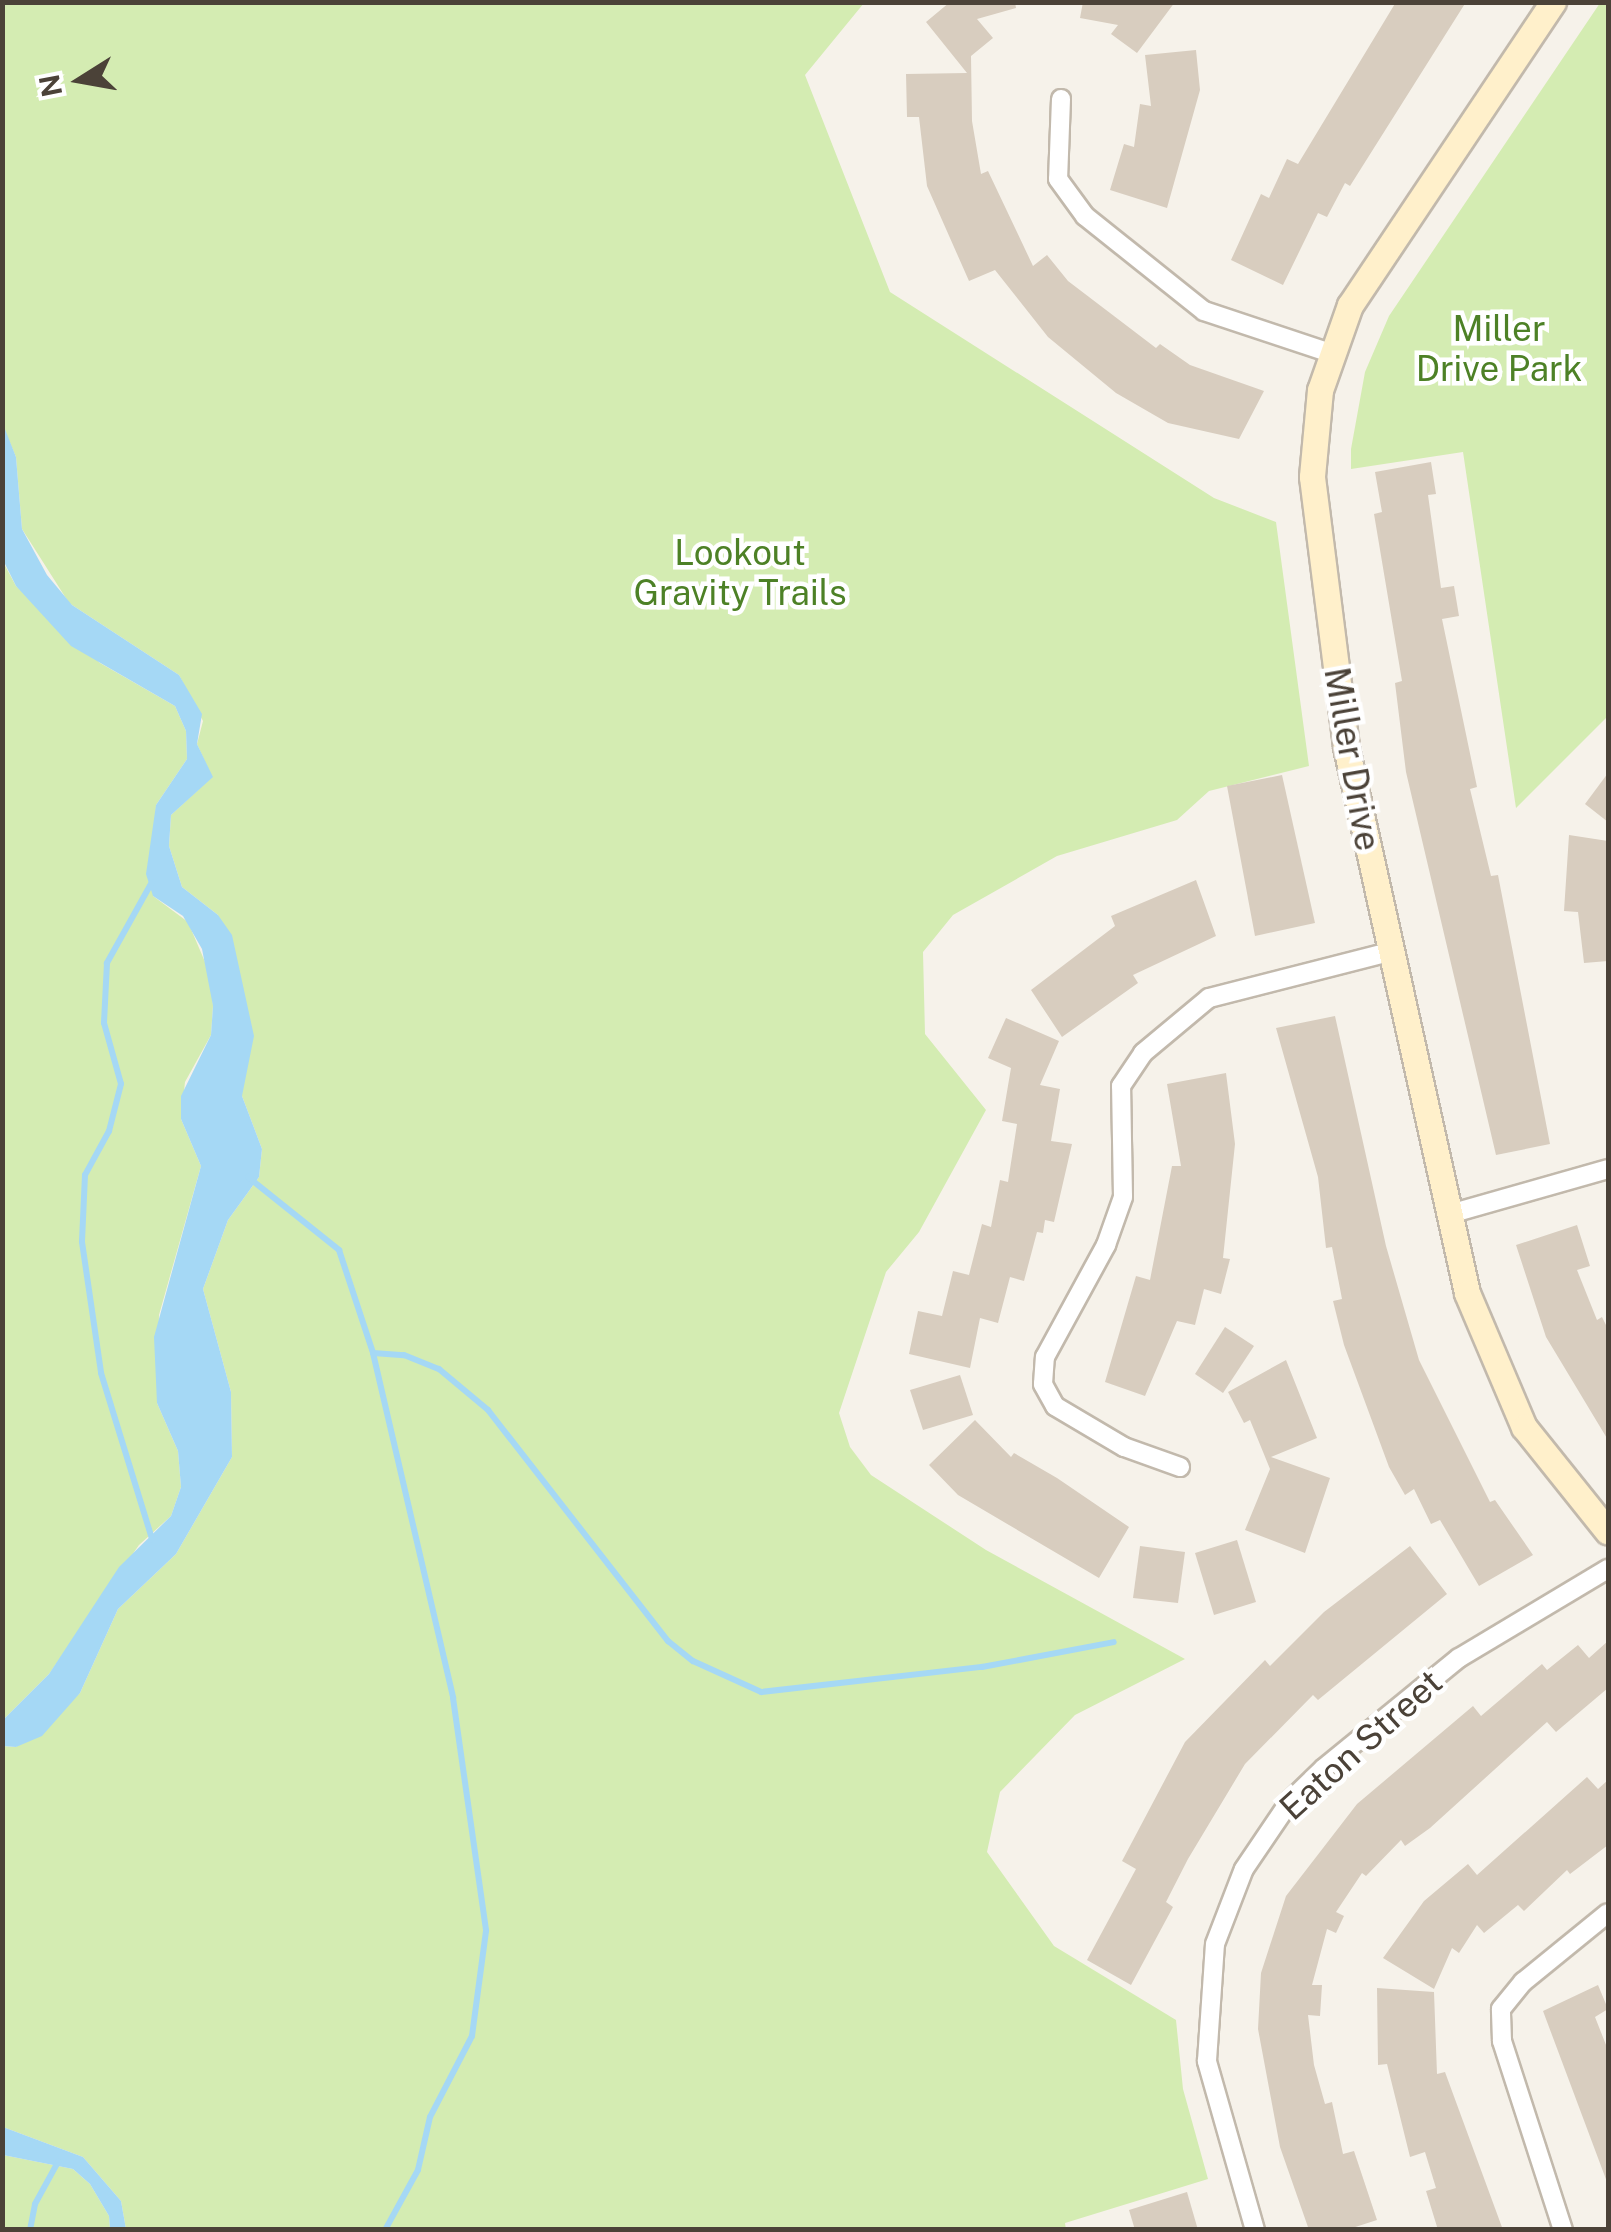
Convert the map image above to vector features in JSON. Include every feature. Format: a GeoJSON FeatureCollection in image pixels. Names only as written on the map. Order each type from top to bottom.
{"type":"FeatureCollection","features":[{"type":"Feature","properties":{"kind":"street","name":"Miller Drive"},"geometry":{"type":"LineString","coordinates":[[1553,2],[1367,275],[1330,353],[1315,422],[1314,508],[1346,748],[1480,1335],[1506,1396],[1542,1452],[1608,1532]]}},
{"type":"Feature","properties":{"kind":"street"},"geometry":{"type":"LineString","coordinates":[[1061,99],[1058,179],[1084,216],[1204,310],[1330,353]]}},
{"type":"Feature","properties":{"kind":"street"},"geometry":{"type":"LineString","coordinates":[[1180,1468],[1124,1447],[1055,1406],[1043,1384],[1045,1357],[1106,1245],[1123,1196],[1121,1086],[1143,1054],[1210,998],[1390,952]]}},
{"type":"Feature","properties":{"kind":"street"},"geometry":{"type":"LineString","coordinates":[[1450,1214],[1608,1169]]}},
{"type":"Feature","properties":{"kind":"street","name":"Eaton Street"},"geometry":{"type":"LineString","coordinates":[[1255,2230],[1212,2092],[1207,2047],[1215,1944],[1244,1869],[1290,1801],[1324,1768],[1459,1658],[1608,1569]]}},
{"type":"Feature","properties":{"kind":"street"},"geometry":{"type":"LineString","coordinates":[[1563,2230],[1502,2041],[1500,2009],[1523,1982],[1608,1913]]}},
{"type":"Feature","properties":{"kind":"green space","name":"Lookout Gravity Trails"},"geometry":{"type":"Polygon","coordinates":[[[3,3],[864,3],[805,75],[890,292],[1214,498],[1276,522],[1309,766],[1209,791],[1177,820],[1057,856],[953,915],[923,952],[925,1034],[986,1110],[919,1232],[886,1272],[839,1413],[850,1447],[871,1475],[986,1550],[1185,1659],[1075,1715],[1000,1792],[987,1852],[1054,1946],[1176,2020],[1183,2089],[1208,2179],[1065,2223],[1066,2230],[126,2229],[121,2201],[83,2157],[3,2127],[2,1746],[16,1747],[80,1693],[118,1609],[176,1554],[232,1457],[231,1392],[203,1289],[228,1220],[259,1177],[262,1149],[242,1096],[218,915],[182,887],[169,846],[171,815],[212,777],[197,744],[203,721],[179,675],[69,603],[22,529],[16,457],[2,424],[3,3]]]}},
{"type":"Feature","properties":{"kind":"green space","name":"Miller Drive Park"},"geometry":{"type":"Polygon","coordinates":[[[1600,3],[1608,3],[1608,716],[1516,808],[1463,452],[1351,469],[1351,449],[1365,372],[1389,316],[1600,3]]]}},
{"type":"Feature","properties":{"kind":"green space"},"geometry":{"type":"Polygon","coordinates":[[[2,560],[16,586],[100,663],[175,706],[186,731],[187,759],[156,805],[153,896],[188,922],[211,976],[213,1006],[211,1035],[185,1082],[181,1119],[201,1166],[159,1315],[157,1403],[178,1451],[181,1487],[171,1516],[139,1545],[49,1674],[3,1720],[2,560]]]}},
{"type":"Feature","properties":{"kind":"green space"},"geometry":{"type":"Polygon","coordinates":[[[3,2155],[73,2169],[90,2184],[109,2216],[110,2229],[3,2230],[3,2155]]]}},
{"type":"Feature","properties":{"kind":"water"},"geometry":{"type":"Polygon","coordinates":[[[3,424],[16,457],[22,529],[47,575],[72,605],[179,675],[202,714],[197,744],[213,777],[171,815],[169,846],[182,887],[218,915],[232,935],[254,1036],[242,1096],[262,1149],[259,1177],[228,1220],[203,1289],[231,1392],[232,1457],[176,1554],[118,1609],[80,1693],[42,1736],[16,1747],[3,1746],[3,1720],[49,1674],[119,1567],[171,1516],[181,1487],[178,1451],[157,1403],[154,1337],[201,1166],[181,1119],[181,1096],[211,1035],[213,1006],[202,949],[183,916],[153,896],[146,874],[156,805],[187,759],[186,731],[175,706],[71,646],[16,586],[3,560],[3,424]]]}},
{"type":"Feature","properties":{"kind":"water"},"geometry":{"type":"Polygon","coordinates":[[[3,2127],[83,2157],[121,2201],[126,2229],[110,2229],[109,2216],[90,2184],[73,2169],[3,2155],[3,2127]]]}},
{"type":"Feature","properties":{"kind":"building"},"geometry":{"type":"Polygon","coordinates":[[[950,2],[1015,2],[1016,8],[977,19],[993,38],[971,56],[972,121],[981,174],[988,171],[1033,266],[1047,255],[1068,281],[1156,348],[1160,344],[1190,365],[1264,391],[1239,439],[1168,423],[1116,393],[1048,337],[995,270],[969,281],[927,186],[919,117],[907,117],[906,74],[967,73],[926,22],[950,2]]]}},
{"type":"Feature","properties":{"kind":"building"},"geometry":{"type":"Polygon","coordinates":[[[1083,2],[1175,2],[1137,53],[1111,34],[1118,25],[1080,18],[1083,2]]]}},
{"type":"Feature","properties":{"kind":"building"},"geometry":{"type":"Polygon","coordinates":[[[1396,2],[1466,2],[1350,186],[1345,183],[1327,217],[1318,213],[1283,285],[1231,260],[1261,194],[1269,198],[1287,159],[1298,164],[1396,2]]]}},
{"type":"Feature","properties":{"kind":"building"},"geometry":{"type":"Polygon","coordinates":[[[1196,50],[1200,90],[1167,208],[1110,190],[1124,144],[1134,147],[1140,104],[1151,106],[1145,55],[1196,50]]]}},
{"type":"Feature","properties":{"kind":"building"},"geometry":{"type":"Polygon","coordinates":[[[1431,462],[1436,494],[1428,495],[1441,588],[1454,586],[1459,616],[1442,619],[1477,787],[1470,789],[1491,876],[1498,875],[1550,1144],[1496,1155],[1406,772],[1395,683],[1402,681],[1374,514],[1382,512],[1375,472],[1431,462]]]}},
{"type":"Feature","properties":{"kind":"building"},"geometry":{"type":"Polygon","coordinates":[[[1608,773],[1608,822],[1585,804],[1608,773]]]}},
{"type":"Feature","properties":{"kind":"building"},"geometry":{"type":"Polygon","coordinates":[[[1282,775],[1315,923],[1255,936],[1227,786],[1282,775]]]}},
{"type":"Feature","properties":{"kind":"building"},"geometry":{"type":"Polygon","coordinates":[[[1569,835],[1608,841],[1608,961],[1584,963],[1578,912],[1564,911],[1569,835]]]}},
{"type":"Feature","properties":{"kind":"building"},"geometry":{"type":"Polygon","coordinates":[[[1196,880],[1216,936],[1133,975],[1138,983],[1062,1037],[1031,990],[1115,926],[1111,916],[1196,880]]]}},
{"type":"Feature","properties":{"kind":"building"},"geometry":{"type":"Polygon","coordinates":[[[1335,1016],[1386,1246],[1419,1360],[1490,1502],[1495,1500],[1533,1555],[1479,1586],[1440,1520],[1431,1524],[1414,1489],[1405,1495],[1389,1467],[1344,1345],[1333,1301],[1342,1299],[1332,1247],[1326,1248],[1318,1177],[1276,1028],[1335,1016]]]}},
{"type":"Feature","properties":{"kind":"building"},"geometry":{"type":"Polygon","coordinates":[[[1006,1018],[1059,1041],[1040,1085],[1060,1089],[1051,1141],[1072,1144],[1054,1222],[1045,1220],[1043,1233],[1037,1232],[1024,1281],[1010,1277],[998,1323],[980,1318],[970,1368],[909,1354],[918,1311],[942,1316],[953,1271],[969,1275],[982,1224],[991,1227],[1000,1180],[1008,1182],[1017,1124],[1002,1121],[1011,1068],[988,1058],[1006,1018]]]}},
{"type":"Feature","properties":{"kind":"building"},"geometry":{"type":"Polygon","coordinates":[[[1226,1073],[1235,1144],[1223,1258],[1230,1259],[1221,1294],[1204,1289],[1195,1325],[1177,1321],[1145,1396],[1105,1382],[1136,1276],[1150,1280],[1172,1166],[1181,1166],[1167,1084],[1226,1073]]]}},
{"type":"Feature","properties":{"kind":"building"},"geometry":{"type":"Polygon","coordinates":[[[1577,1225],[1590,1266],[1577,1270],[1597,1320],[1602,1317],[1608,1329],[1608,1440],[1546,1337],[1516,1245],[1577,1225]]]}},
{"type":"Feature","properties":{"kind":"building"},"geometry":{"type":"Polygon","coordinates":[[[1225,1327],[1254,1346],[1223,1393],[1195,1374],[1225,1327]]]}},
{"type":"Feature","properties":{"kind":"building"},"geometry":{"type":"Polygon","coordinates":[[[1286,1360],[1317,1438],[1271,1457],[1330,1478],[1305,1553],[1245,1530],[1270,1469],[1250,1420],[1244,1423],[1228,1392],[1286,1360]]]}},
{"type":"Feature","properties":{"kind":"building"},"geometry":{"type":"Polygon","coordinates":[[[960,1375],[973,1415],[923,1430],[910,1390],[960,1375]]]}},
{"type":"Feature","properties":{"kind":"building"},"geometry":{"type":"Polygon","coordinates":[[[975,1420],[1011,1457],[1014,1453],[1057,1478],[1129,1527],[1099,1578],[958,1495],[929,1465],[975,1420]]]}},
{"type":"Feature","properties":{"kind":"building"},"geometry":{"type":"Polygon","coordinates":[[[1237,1540],[1256,1602],[1214,1615],[1195,1553],[1237,1540]]]}},
{"type":"Feature","properties":{"kind":"building"},"geometry":{"type":"Polygon","coordinates":[[[1140,1546],[1185,1552],[1178,1603],[1133,1598],[1140,1546]]]}},
{"type":"Feature","properties":{"kind":"building"},"geometry":{"type":"Polygon","coordinates":[[[1410,1546],[1447,1594],[1318,1700],[1313,1695],[1245,1764],[1188,1859],[1166,1902],[1173,1907],[1131,1985],[1087,1960],[1136,1869],[1122,1861],[1185,1742],[1265,1660],[1270,1666],[1324,1612],[1410,1546]]]}},
{"type":"Feature","properties":{"kind":"building"},"geometry":{"type":"Polygon","coordinates":[[[1608,1641],[1608,1688],[1556,1732],[1547,1722],[1430,1828],[1405,1846],[1401,1840],[1366,1876],[1362,1873],[1336,1912],[1344,1916],[1336,1933],[1327,1929],[1312,1985],[1322,1985],[1320,2016],[1308,2015],[1314,2065],[1325,2104],[1332,2102],[1343,2154],[1354,2151],[1377,2220],[1346,2230],[1309,2230],[1280,2147],[1258,2029],[1261,1973],[1286,1896],[1357,1804],[1473,1706],[1481,1716],[1542,1664],[1547,1670],[1578,1645],[1589,1658],[1608,1641]]]}},
{"type":"Feature","properties":{"kind":"building"},"geometry":{"type":"Polygon","coordinates":[[[1587,1777],[1598,1789],[1608,1780],[1608,1845],[1570,1874],[1567,1870],[1524,1911],[1518,1905],[1484,1933],[1477,1925],[1459,1953],[1452,1948],[1434,1989],[1383,1958],[1424,1901],[1468,1864],[1477,1875],[1587,1777]]]}},
{"type":"Feature","properties":{"kind":"building"},"geometry":{"type":"Polygon","coordinates":[[[1598,1985],[1608,2009],[1595,2017],[1608,2050],[1607,2182],[1543,2011],[1598,1985]]]}},
{"type":"Feature","properties":{"kind":"building"},"geometry":{"type":"Polygon","coordinates":[[[1377,1988],[1434,1992],[1437,2074],[1445,2072],[1503,2230],[1438,2230],[1426,2191],[1436,2188],[1425,2152],[1410,2157],[1387,2064],[1378,2065],[1377,1988]]]}},
{"type":"Feature","properties":{"kind":"building"},"geometry":{"type":"Polygon","coordinates":[[[1187,2192],[1198,2230],[1135,2230],[1129,2210],[1187,2192]]]}},
{"type":"Feature","properties":{"kind":"waterway"},"geometry":{"type":"LineString","coordinates":[[152,882],[107,963],[104,1023],[121,1084],[109,1131],[85,1175],[82,1242],[101,1373],[152,1539]]}},
{"type":"Feature","properties":{"kind":"waterway"},"geometry":{"type":"LineString","coordinates":[[248,1177],[339,1250],[373,1353],[453,1698],[486,1931],[472,2036],[430,2117],[418,2170],[385,2230]]}},
{"type":"Feature","properties":{"kind":"waterway"},"geometry":{"type":"LineString","coordinates":[[373,1353],[404,1355],[439,1369],[488,1410],[668,1641],[693,1661],[761,1692],[982,1667],[1114,1642]]}},
{"type":"Feature","properties":{"kind":"waterway"},"geometry":{"type":"LineString","coordinates":[[30,2230],[35,2204],[58,2162]]}}]}
